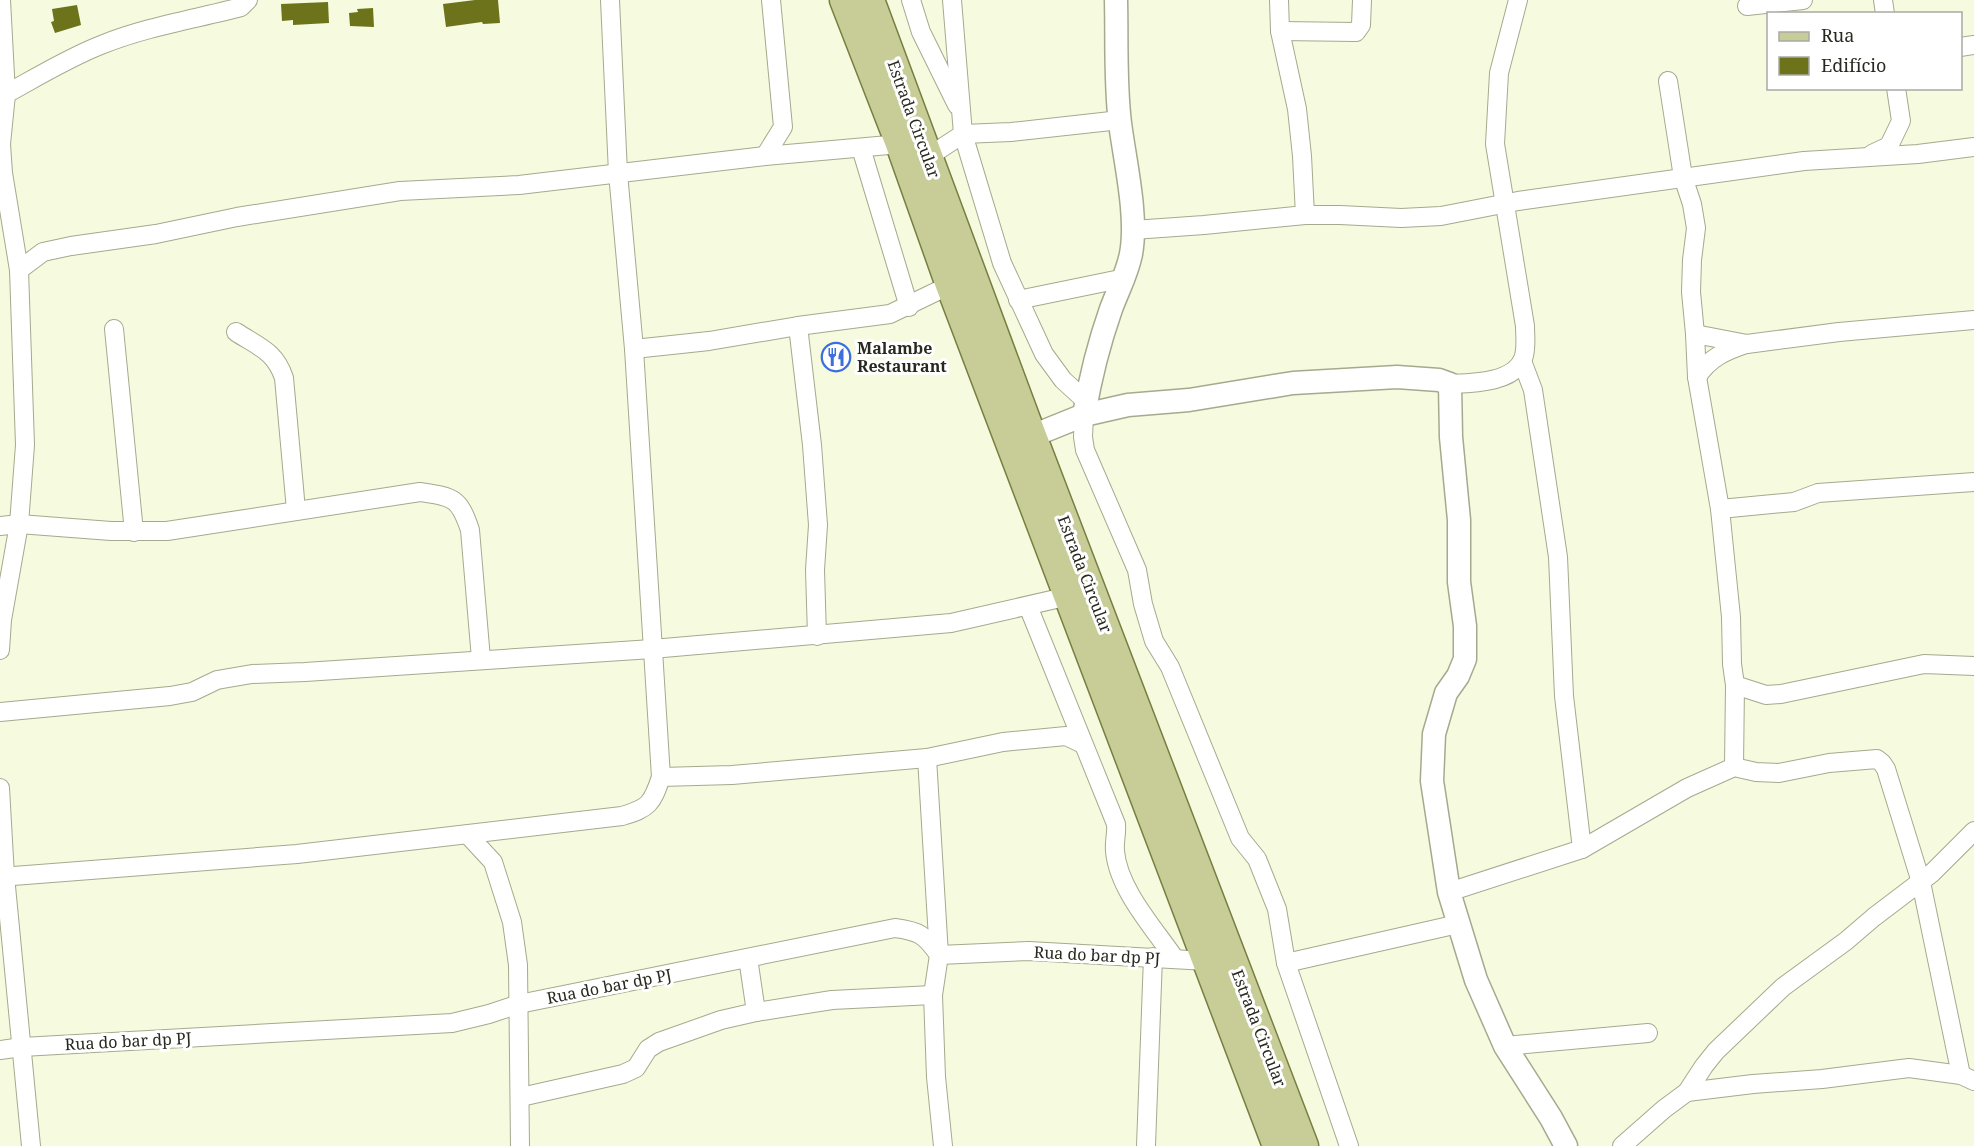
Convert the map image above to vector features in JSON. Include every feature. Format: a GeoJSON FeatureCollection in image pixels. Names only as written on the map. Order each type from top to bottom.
{"type":"FeatureCollection","features":[{"type":"Feature","properties":{"kind":"main road","name":"Estrada Circular"},"geometry":{"type":"LineString","coordinates":[[844,0],[1277,1146]]}},
{"type":"Feature","properties":{"kind":"main road","name":"Estrada Circular"},"geometry":{"type":"LineString","coordinates":[[870,0],[1032,436],[1304,1146]]}},
{"type":"Feature","properties":{"kind":"street"},"geometry":{"type":"LineString","coordinates":[[0,650],[2,620],[19,524],[25,445],[19,270],[3,173],[1,143],[3,97],[1,0]]}},
{"type":"Feature","properties":{"kind":"street"},"geometry":{"type":"LineString","coordinates":[[3,97],[102,44],[241,8],[248,0]]}},
{"type":"Feature","properties":{"kind":"street"},"geometry":{"type":"LineString","coordinates":[[2,877],[297,854],[622,816],[644,809],[656,794],[661,777],[634,349],[618,173],[610,0]]}},
{"type":"Feature","properties":{"kind":"street"},"geometry":{"type":"LineString","coordinates":[[765,156],[783,127],[771,0]]}},
{"type":"Feature","properties":{"kind":"street"},"geometry":{"type":"LineString","coordinates":[[911,0],[925,41],[960,111]]}},
{"type":"Feature","properties":{"kind":"street"},"geometry":{"type":"LineString","coordinates":[[952,0],[963,134],[1002,262],[1044,354],[1085,409]]}},
{"type":"Feature","properties":{"kind":"street"},"geometry":{"type":"LineString","coordinates":[[1116,0],[1120,120],[1133,230],[1125,278],[1113,303],[1101,340],[1085,409],[1083,437],[1085,450],[1137,570],[1143,604],[1154,641],[1170,668],[1240,838],[1257,859],[1277,909],[1286,963],[1349,1146]]}},
{"type":"Feature","properties":{"kind":"street"},"geometry":{"type":"LineString","coordinates":[[1279,0],[1280,31],[1297,109],[1305,215]]}},
{"type":"Feature","properties":{"kind":"street"},"geometry":{"type":"LineString","coordinates":[[1280,31],[1356,32],[1361,26],[1362,0]]}},
{"type":"Feature","properties":{"kind":"street"},"geometry":{"type":"LineString","coordinates":[[1518,0],[1499,73],[1495,144],[1525,326],[1522,361],[1533,390],[1558,557],[1564,696],[1582,849]]}},
{"type":"Feature","properties":{"kind":"street"},"geometry":{"type":"LineString","coordinates":[[1747,6],[1803,0]]}},
{"type":"Feature","properties":{"kind":"street"},"geometry":{"type":"LineString","coordinates":[[1668,81],[1683,177],[1692,204],[1696,228],[1691,292],[1697,377],[1720,508],[1731,617],[1732,664],[1736,685],[1734,767]]}},
{"type":"Feature","properties":{"kind":"street"},"geometry":{"type":"LineString","coordinates":[[1868,156],[1889,146],[1901,122],[1896,90]]}},
{"type":"Feature","properties":{"kind":"street"},"geometry":{"type":"LineString","coordinates":[[928,157],[963,134],[1011,132],[1120,120]]}},
{"type":"Feature","properties":{"kind":"street"},"geometry":{"type":"LineString","coordinates":[[783,127],[811,152]]}},
{"type":"Feature","properties":{"kind":"street"},"geometry":{"type":"LineString","coordinates":[[19,270],[43,252],[103,240],[156,234],[237,217],[400,191],[519,185],[765,156],[900,144]]}},
{"type":"Feature","properties":{"kind":"street"},"geometry":{"type":"LineString","coordinates":[[1133,230],[1305,215],[1441,216],[1504,204],[1804,161],[1918,154],[1974,147]]}},
{"type":"Feature","properties":{"kind":"street"},"geometry":{"type":"LineString","coordinates":[[861,148],[909,307]]}},
{"type":"Feature","properties":{"kind":"street"},"geometry":{"type":"LineString","coordinates":[[13,239],[43,252]]}},
{"type":"Feature","properties":{"kind":"street"},"geometry":{"type":"LineString","coordinates":[[1018,300],[1125,278]]}},
{"type":"Feature","properties":{"kind":"street"},"geometry":{"type":"LineString","coordinates":[[634,349],[709,341],[890,314],[909,307],[950,285]]}},
{"type":"Feature","properties":{"kind":"street"},"geometry":{"type":"LineString","coordinates":[[1697,377],[1712,358],[1747,344],[1839,332],[1974,320]]}},
{"type":"Feature","properties":{"kind":"street"},"geometry":{"type":"LineString","coordinates":[[798,327],[812,445],[818,525],[815,570],[817,636]]}},
{"type":"Feature","properties":{"kind":"street"},"geometry":{"type":"LineString","coordinates":[[114,329],[134,532]]}},
{"type":"Feature","properties":{"kind":"street"},"geometry":{"type":"LineString","coordinates":[[236,332],[269,353],[279,363],[284,378],[296,510]]}},
{"type":"Feature","properties":{"kind":"street"},"geometry":{"type":"LineString","coordinates":[[1695,334],[1747,344]]}},
{"type":"Feature","properties":{"kind":"street"},"geometry":{"type":"LineString","coordinates":[[1032,436],[1085,409],[1189,400],[1293,383],[1397,377],[1438,380],[1450,384],[1484,382],[1507,375],[1522,361]]}},
{"type":"Feature","properties":{"kind":"street"},"geometry":{"type":"LineString","coordinates":[[1450,384],[1451,437],[1459,520],[1459,582],[1465,626],[1466,659],[1446,693],[1434,734],[1432,781],[1449,892],[1476,980],[1505,1046],[1566,1146]]}},
{"type":"Feature","properties":{"kind":"street"},"geometry":{"type":"LineString","coordinates":[[1720,508],[1794,502],[1818,494],[1974,482]]}},
{"type":"Feature","properties":{"kind":"street"},"geometry":{"type":"LineString","coordinates":[[0,526],[19,524],[134,532],[167,531],[420,492],[445,496],[456,501],[464,510],[470,530],[481,659]]}},
{"type":"Feature","properties":{"kind":"street"},"geometry":{"type":"LineString","coordinates":[[0,712],[170,696],[192,692],[217,680],[252,674],[652,649],[951,623],[1069,596]]}},
{"type":"Feature","properties":{"kind":"street"},"geometry":{"type":"LineString","coordinates":[[1028,606],[1070,728],[1083,744],[1116,824],[1118,834],[1114,849],[1118,869],[1127,890],[1175,959]]}},
{"type":"Feature","properties":{"kind":"street"},"geometry":{"type":"LineString","coordinates":[[1736,685],[1766,695],[1780,694],[1924,664],[1974,666]]}},
{"type":"Feature","properties":{"kind":"street"},"geometry":{"type":"LineString","coordinates":[[661,777],[732,775],[927,758],[1070,728]]}},
{"type":"Feature","properties":{"kind":"street"},"geometry":{"type":"LineString","coordinates":[[927,758],[939,955],[933,995],[936,1077],[943,1146]]}},
{"type":"Feature","properties":{"kind":"street"},"geometry":{"type":"LineString","coordinates":[[1449,892],[1582,849],[1688,788],[1734,767],[1756,772],[1779,773],[1829,763],[1877,759],[1882,763],[1886,769],[1921,882],[1967,1078],[1910,1068],[1687,1092]]}},
{"type":"Feature","properties":{"kind":"street"},"geometry":{"type":"LineString","coordinates":[[0,788],[2,877],[32,1146]]}},
{"type":"Feature","properties":{"kind":"street"},"geometry":{"type":"LineString","coordinates":[[493,862],[501,830]]}},
{"type":"Feature","properties":{"kind":"street"},"geometry":{"type":"LineString","coordinates":[[1622,1146],[1687,1092],[1716,1051],[1783,987],[1921,882],[1974,831]]}},
{"type":"Feature","properties":{"kind":"street"},"geometry":{"type":"LineString","coordinates":[[468,835],[493,862],[512,922],[518,965],[520,1146]]}},
{"type":"Feature","properties":{"kind":"street"},"geometry":{"type":"LineString","coordinates":[[1286,963],[1458,924]]}},
{"type":"Feature","properties":{"kind":"street","name":"Rua do bar dp PJ"},"geometry":{"type":"LineString","coordinates":[[0,1050],[452,1023],[519,1004],[895,928],[911,930],[926,937],[939,955],[1029,951],[1207,961]]}},
{"type":"Feature","properties":{"kind":"street"},"geometry":{"type":"LineString","coordinates":[[1146,1146],[1153,957]]}},
{"type":"Feature","properties":{"kind":"street"},"geometry":{"type":"LineString","coordinates":[[748,958],[756,1012]]}},
{"type":"Feature","properties":{"kind":"street"},"geometry":{"type":"LineString","coordinates":[[521,1097],[622,1074],[636,1068],[648,1049],[658,1042],[721,1020],[832,1000],[933,995]]}},
{"type":"Feature","properties":{"kind":"street"},"geometry":{"type":"LineString","coordinates":[[1505,1046],[1648,1033]]}},
{"type":"Feature","properties":{"kind":"building"},"geometry":{"type":"Polygon","coordinates":[[[498,0],[500,23],[483,24],[482,22],[446,27],[443,4],[498,0]]]}},
{"type":"Feature","properties":{"kind":"building"},"geometry":{"type":"Polygon","coordinates":[[[328,2],[329,23],[293,25],[293,20],[282,21],[281,4],[328,2]]]}},
{"type":"Feature","properties":{"kind":"building"},"geometry":{"type":"Polygon","coordinates":[[[77,5],[81,25],[55,33],[51,22],[54,21],[52,9],[77,5]]]}},
{"type":"Feature","properties":{"kind":"building"},"geometry":{"type":"Polygon","coordinates":[[[373,8],[374,27],[350,26],[349,13],[358,12],[357,9],[373,8]]]}},
{"type":"Feature","properties":{"kind":"place","name":"Malambe Restaurant"},"geometry":{"type":"Point","coordinates":[836,357]}}]}
